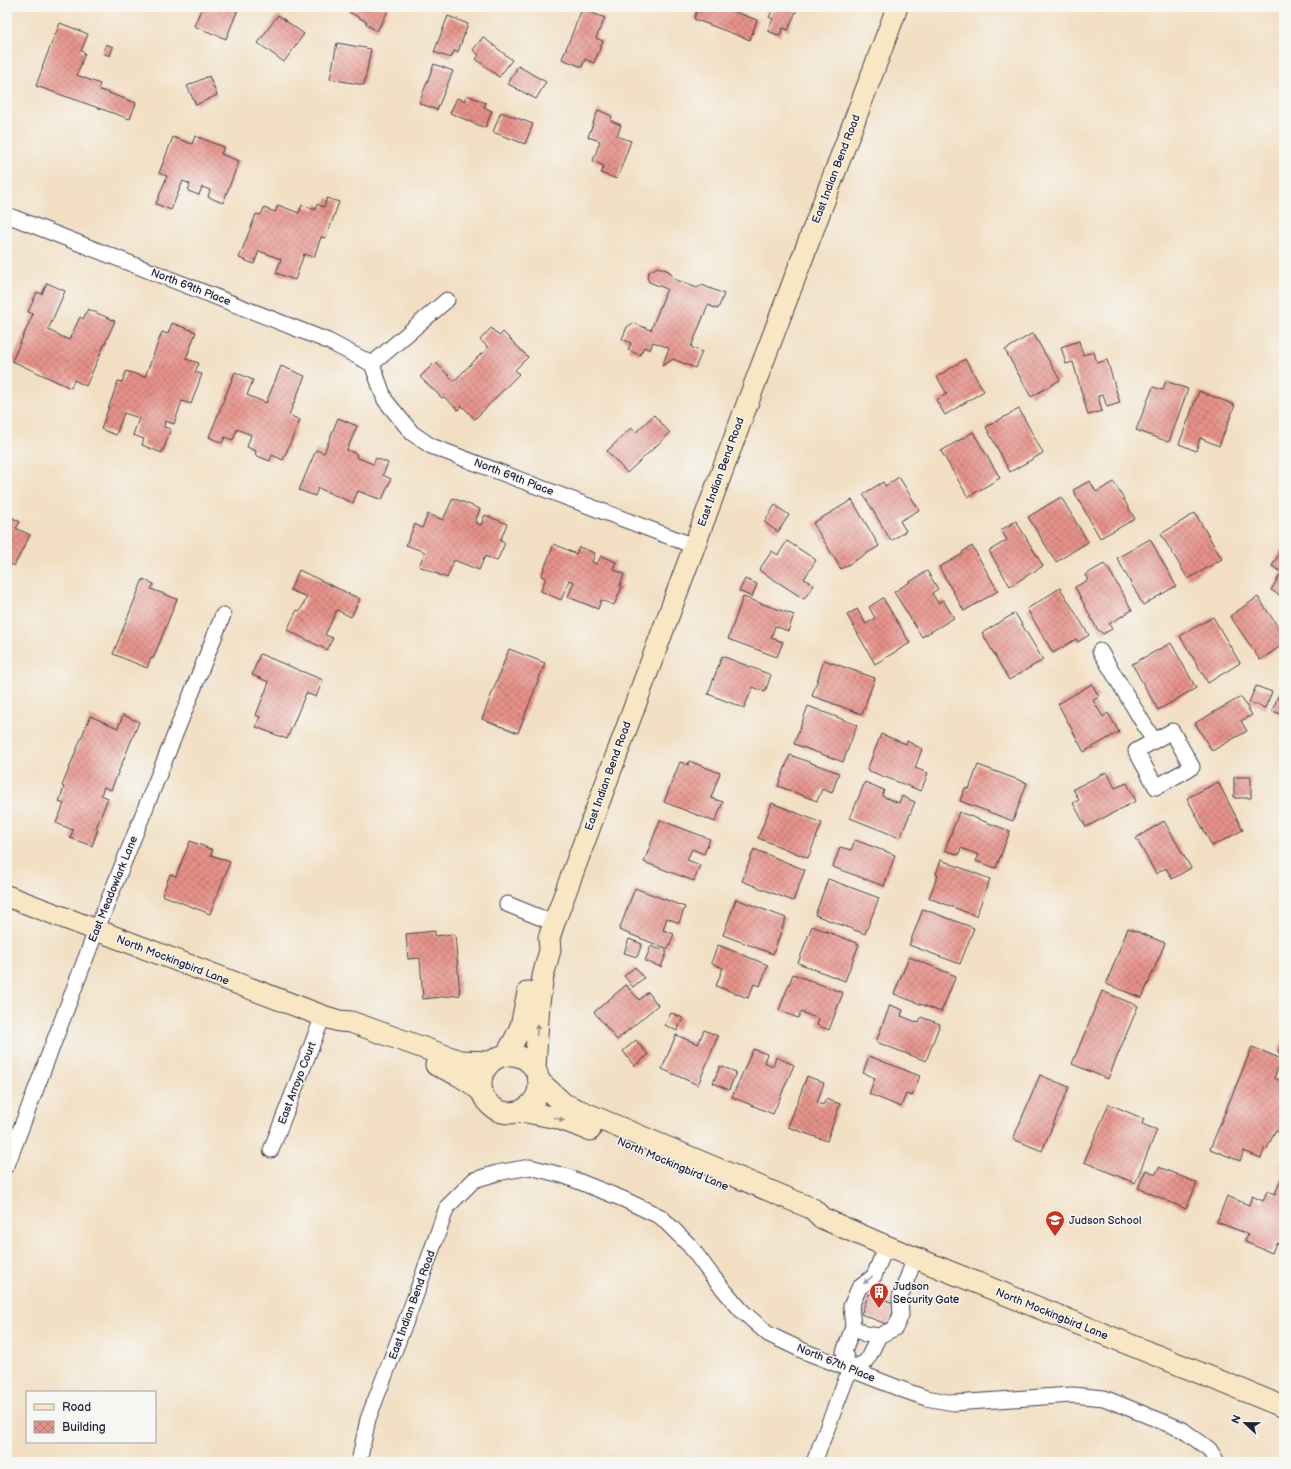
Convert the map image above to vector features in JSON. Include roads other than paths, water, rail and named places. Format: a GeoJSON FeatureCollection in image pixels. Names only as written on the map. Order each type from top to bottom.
{"type":"FeatureCollection","features":[{"type":"Feature","properties":{"kind":"street","name":"East Indian Bend Road"},"geometry":{"type":"LineString","coordinates":[[498,1058],[516,1037],[521,1026],[533,971],[542,947],[551,930],[888,32],[896,7]]}},
{"type":"Feature","properties":{"kind":"street","name":"North 69th Place"},"geometry":{"type":"LineString","coordinates":[[7,215],[328,341],[372,364],[385,400],[412,433],[431,446],[694,546]]}},
{"type":"Feature","properties":{"kind":"street"},"geometry":{"type":"LineString","coordinates":[[372,364],[447,300]]}},
{"type":"Feature","properties":{"kind":"street","name":"East Meadowlark Lane"},"geometry":{"type":"LineString","coordinates":[[7,1165],[96,931],[223,615]]}},
{"type":"Feature","properties":{"kind":"street"},"geometry":{"type":"LineString","coordinates":[[1100,651],[1154,741]]}},
{"type":"Feature","properties":{"kind":"street","name":"North Mockingbird Lane"},"geometry":{"type":"LineString","coordinates":[[7,896],[331,1019],[351,1022],[460,1061],[521,1057],[530,1062],[537,1075],[564,1104],[813,1209],[822,1218],[886,1246],[1284,1407]]}},
{"type":"Feature","properties":{"kind":"street"},"geometry":{"type":"LineString","coordinates":[[507,904],[551,930]]}},
{"type":"Feature","properties":{"kind":"street","name":"East Indian Bend Road"},"geometry":{"type":"LineString","coordinates":[[537,1075],[539,1003],[543,976],[550,950],[551,930]]}},
{"type":"Feature","properties":{"kind":"street","name":"North Mockingbird Lane"},"geometry":{"type":"LineString","coordinates":[[331,1019],[348,1030],[459,1075],[472,1083],[482,1092],[484,1099],[497,1110],[505,1113],[521,1111],[557,1118],[579,1125],[808,1221],[822,1218]]}},
{"type":"Feature","properties":{"kind":"street","name":"East Arroyo Court"},"geometry":{"type":"LineString","coordinates":[[271,1150],[331,1019]]}},
{"type":"Feature","properties":{"kind":"street"},"geometry":{"type":"LineString","coordinates":[[482,1092],[482,1075],[486,1067],[498,1058]]}},
{"type":"Feature","properties":{"kind":"street"},"geometry":{"type":"LineString","coordinates":[[521,1111],[533,1102],[538,1088],[537,1075]]}},
{"type":"Feature","properties":{"kind":"street","name":"North 67th Place"},"geometry":{"type":"LineString","coordinates":[[497,1173],[530,1167],[565,1176],[623,1199],[661,1217],[690,1246],[713,1277],[741,1310],[768,1334],[806,1352],[926,1398],[954,1403],[1072,1395],[1104,1398],[1183,1430],[1209,1449],[1217,1462]]}},
{"type":"Feature","properties":{"kind":"street","name":"East Indian Bend Road"},"geometry":{"type":"LineString","coordinates":[[359,1462],[368,1419],[414,1300],[447,1208],[474,1180],[497,1173]]}},
{"type":"Feature","properties":{"kind":"street"},"geometry":{"type":"LineString","coordinates":[[814,1462],[850,1369],[844,1352],[854,1327],[851,1306],[859,1288],[874,1276],[886,1246]]}},
{"type":"Feature","properties":{"kind":"street"},"geometry":{"type":"LineString","coordinates":[[854,1327],[865,1334],[879,1336],[895,1328],[901,1315],[900,1297],[915,1258]]}},
{"type":"Feature","properties":{"kind":"street"},"geometry":{"type":"LineString","coordinates":[[850,1369],[866,1362],[879,1336]]}},
{"type":"Feature","properties":{"kind":"place","name":"Judson School"},"geometry":{"type":"Point","coordinates":[1055,1237]}},
{"type":"Feature","properties":{"kind":"place","name":"Judson Security Gate"},"geometry":{"type":"Point","coordinates":[879,1309]}}]}
